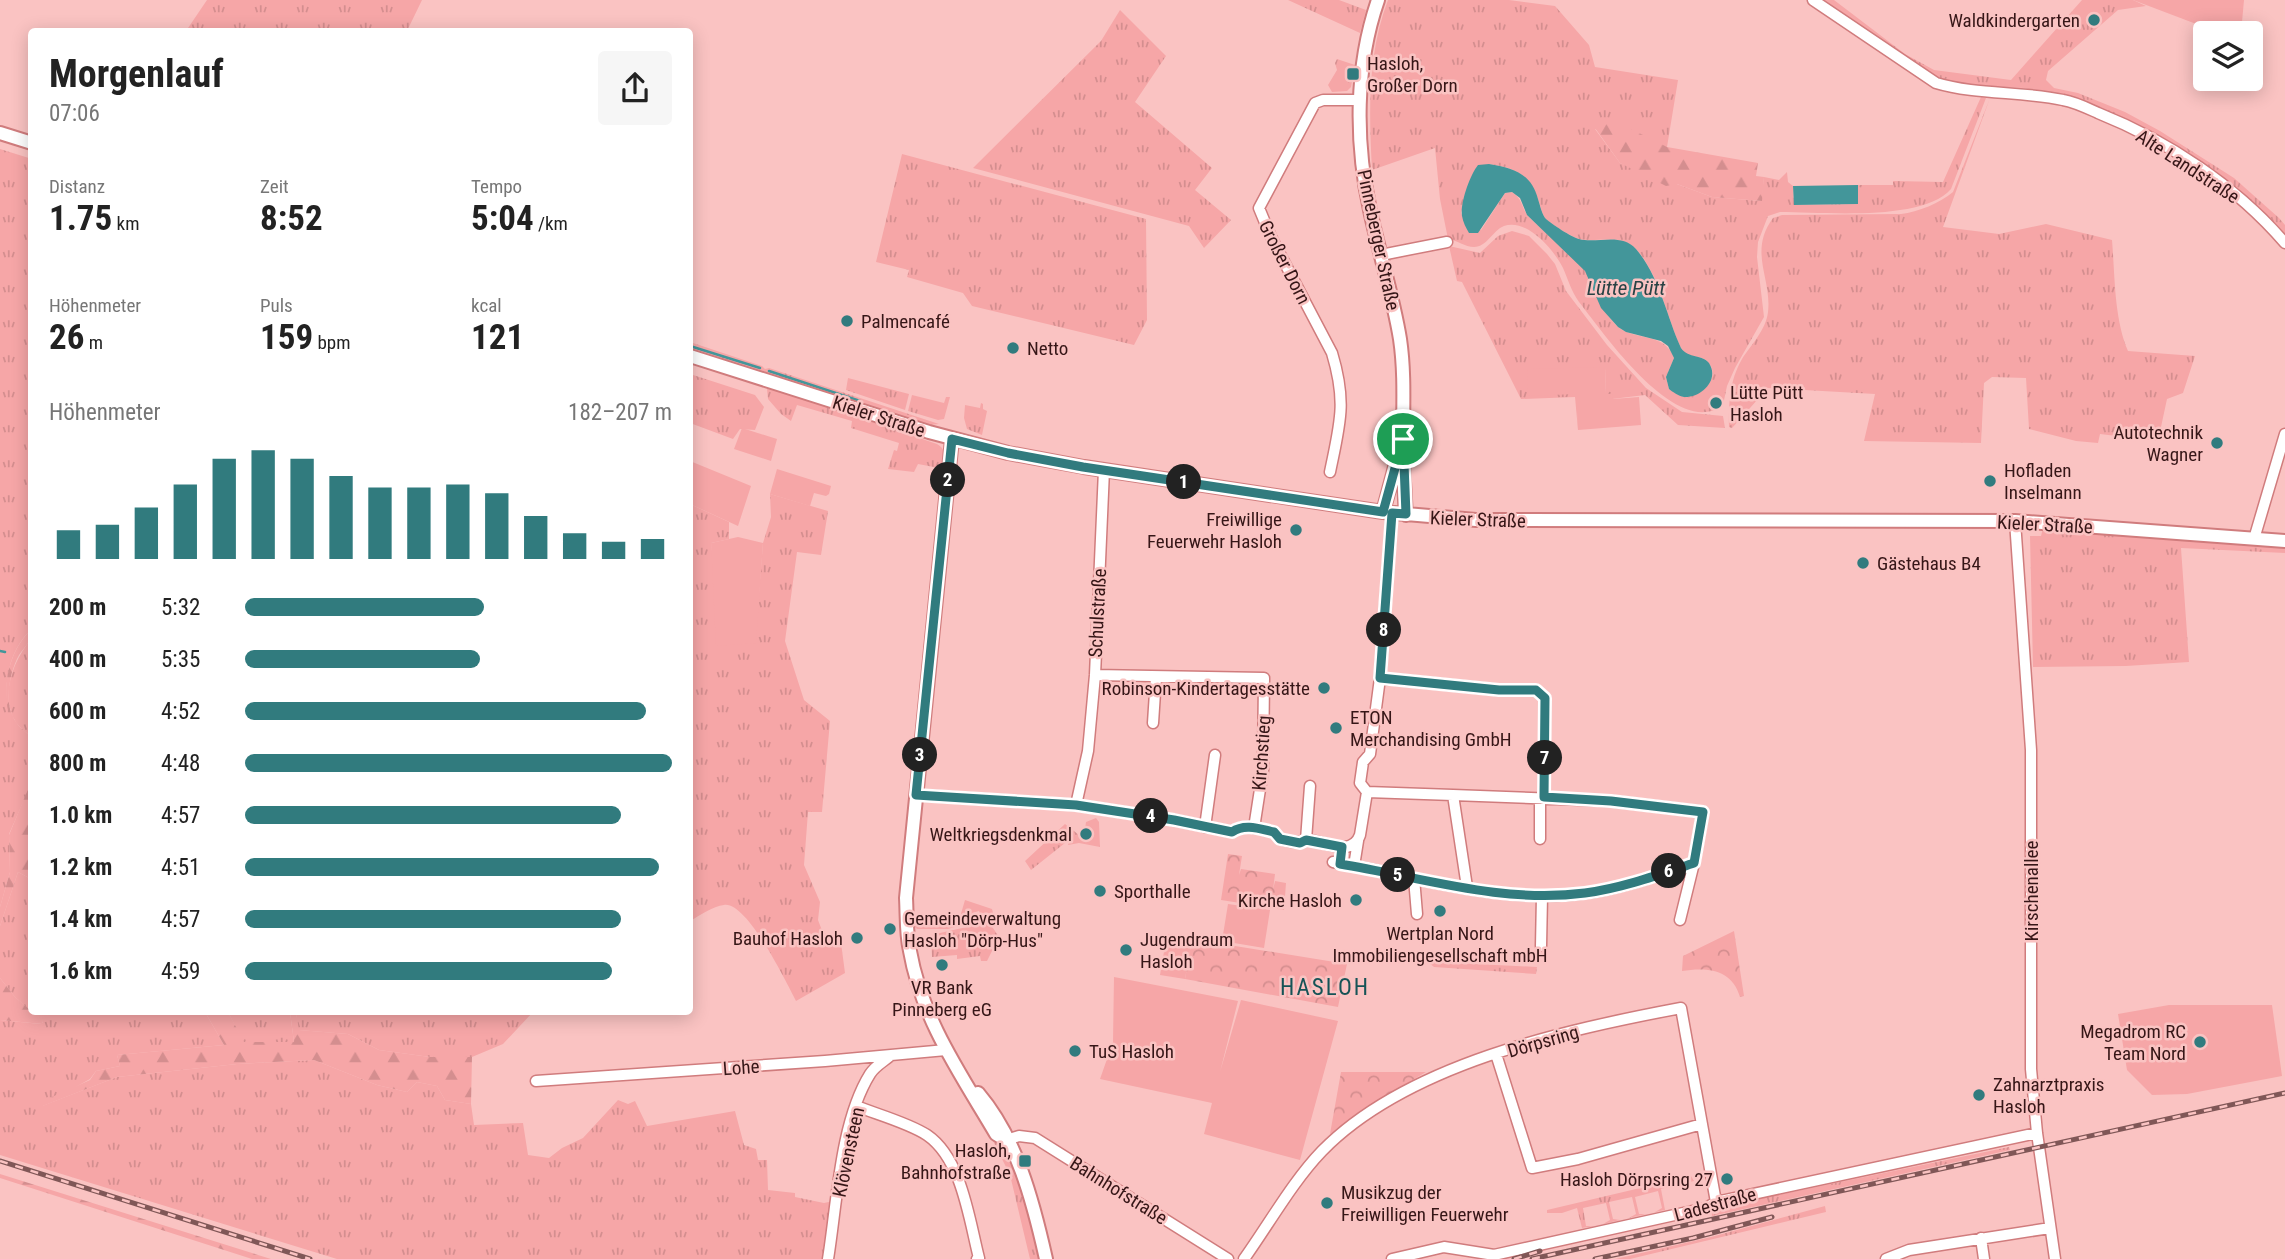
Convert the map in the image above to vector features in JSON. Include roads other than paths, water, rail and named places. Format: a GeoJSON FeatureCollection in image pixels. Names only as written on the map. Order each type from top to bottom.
{"type":"FeatureCollection","features":[{"type":"Feature","properties":{"kind":"main road","name":"Pinneberger Straße"},"geometry":{"type":"LineString","coordinates":[[1378,0],[1366,46],[1360,100],[1361,155],[1400,341],[1404,376],[1406,514]]}},
{"type":"Feature","properties":{"kind":"main road"},"geometry":{"type":"LineString","coordinates":[[0,133],[28,142]]}},
{"type":"Feature","properties":{"kind":"main road","name":"Kieler Straße"},"geometry":{"type":"LineString","coordinates":[[693,357],[952,439],[1008,453],[1387,513],[1471,520],[1532,521],[2015,521],[2285,541]]}},
{"type":"Feature","properties":{"kind":"main road"},"geometry":{"type":"LineString","coordinates":[[952,439],[906,898],[909,948],[921,994],[946,1050],[996,1135],[1006,1140],[1028,1189],[1037,1215],[1046,1259]]}},
{"type":"Feature","properties":{"kind":"main road","name":"Pinneberger Straße"},"geometry":{"type":"LineString","coordinates":[[1387,513],[1403,439]]}},
{"type":"Feature","properties":{"kind":"street","name":"Alte Landstraße"},"geometry":{"type":"LineString","coordinates":[[1813,0],[1936,83],[2067,100],[2157,141],[2229,189],[2263,218],[2285,243]]}},
{"type":"Feature","properties":{"kind":"street","name":"Großer Dorn"},"geometry":{"type":"LineString","coordinates":[[1330,472],[1342,414],[1338,372],[1332,353],[1271,237],[1259,208],[1315,103],[1323,100],[1360,100]]}},
{"type":"Feature","properties":{"kind":"street"},"geometry":{"type":"LineString","coordinates":[[1381,255],[1447,242]]}},
{"type":"Feature","properties":{"kind":"street"},"geometry":{"type":"LineString","coordinates":[[2254,539],[2285,433]]}},
{"type":"Feature","properties":{"kind":"street","name":"Schulstraße"},"geometry":{"type":"LineString","coordinates":[[1076,805],[1088,751],[1095,675],[1104,470]]}},
{"type":"Feature","properties":{"kind":"street"},"geometry":{"type":"LineString","coordinates":[[1354,866],[1367,792],[1360,783],[1363,762],[1370,754],[1380,678],[1387,513]]}},
{"type":"Feature","properties":{"kind":"street","name":"Kirschenallee"},"geometry":{"type":"LineString","coordinates":[[2015,521],[2031,750],[2031,1069],[2055,1259]]}},
{"type":"Feature","properties":{"kind":"street"},"geometry":{"type":"LineString","coordinates":[[1095,675],[1156,677],[1153,723]]}},
{"type":"Feature","properties":{"kind":"street","name":"Kirchstieg"},"geometry":{"type":"LineString","coordinates":[[1156,677],[1264,678],[1263,770],[1254,828]]}},
{"type":"Feature","properties":{"kind":"street"},"geometry":{"type":"LineString","coordinates":[[1380,678],[1499,690],[1536,690],[1545,698],[1540,839]]}},
{"type":"Feature","properties":{"kind":"street"},"geometry":{"type":"LineString","coordinates":[[1205,827],[1215,755]]}},
{"type":"Feature","properties":{"kind":"street"},"geometry":{"type":"LineString","coordinates":[[1306,840],[1310,786]]}},
{"type":"Feature","properties":{"kind":"street"},"geometry":{"type":"LineString","coordinates":[[1367,792],[1611,801],[1703,812],[1680,920]]}},
{"type":"Feature","properties":{"kind":"street"},"geometry":{"type":"LineString","coordinates":[[916,795],[1076,805],[1232,832],[1242,827],[1254,828],[1274,832],[1280,839],[1300,843],[1306,840],[1345,847],[1358,841]]}},
{"type":"Feature","properties":{"kind":"street"},"geometry":{"type":"LineString","coordinates":[[1453,795],[1467,887]]}},
{"type":"Feature","properties":{"kind":"street"},"geometry":{"type":"LineString","coordinates":[[1345,847],[1336,863],[1499,893],[1542,896],[1584,894],[1627,885],[1694,863]]}},
{"type":"Feature","properties":{"kind":"street"},"geometry":{"type":"LineString","coordinates":[[1414,878],[1416,914]]}},
{"type":"Feature","properties":{"kind":"street"},"geometry":{"type":"LineString","coordinates":[[1541,946],[1542,896]]}},
{"type":"Feature","properties":{"kind":"street","name":"Dörpsring"},"geometry":{"type":"LineString","coordinates":[[1702,1124],[1578,1159],[1532,1168],[1496,1054],[1597,1025],[1681,1008],[1702,1124],[1716,1202]]}},
{"type":"Feature","properties":{"kind":"street","name":"Lohe"},"geometry":{"type":"LineString","coordinates":[[536,1081],[946,1050]]}},
{"type":"Feature","properties":{"kind":"street"},"geometry":{"type":"LineString","coordinates":[[1244,1259],[1314,1160],[1349,1127],[1428,1079],[1496,1054]]}},
{"type":"Feature","properties":{"kind":"street","name":"Klövensteen"},"geometry":{"type":"LineString","coordinates":[[828,1259],[846,1142],[856,1106],[870,1075],[878,1064],[891,1056]]}},
{"type":"Feature","properties":{"kind":"street"},"geometry":{"type":"LineString","coordinates":[[856,1106],[926,1135],[945,1151],[957,1173],[979,1258],[976,1259]]}},
{"type":"Feature","properties":{"kind":"street","name":"Ladestraße"},"geometry":{"type":"LineString","coordinates":[[1392,1259],[1444,1247],[1494,1255],[1706,1208],[1716,1202],[2037,1133]]}},
{"type":"Feature","properties":{"kind":"street","name":"Bahnhofstraße"},"geometry":{"type":"LineString","coordinates":[[1006,1140],[1019,1136],[1035,1138],[1228,1259]]}},
{"type":"Feature","properties":{"kind":"street"},"geometry":{"type":"LineString","coordinates":[[1886,1259],[1909,1250],[2050,1228]]}},
{"type":"Feature","properties":{"kind":"street"},"geometry":{"type":"LineString","coordinates":[[1981,1238],[1984,1259]]}},
{"type":"Feature","properties":{"kind":"water","name":"Lütte Pütt"},"geometry":{"type":"Polygon","coordinates":[[[1489,164],[1513,170],[1526,178],[1535,190],[1545,217],[1567,233],[1586,240],[1623,241],[1636,249],[1657,284],[1681,348],[1709,363],[1712,376],[1707,387],[1690,397],[1678,395],[1669,389],[1666,377],[1674,358],[1668,346],[1661,341],[1626,332],[1618,327],[1601,308],[1585,271],[1527,215],[1520,198],[1512,192],[1505,193],[1478,233],[1469,233],[1462,216],[1464,197],[1478,165],[1489,164]]]}},
{"type":"Feature","properties":{"kind":"water"},"geometry":{"type":"Polygon","coordinates":[[[1858,185],[1858,204],[1794,205],[1793,186],[1858,185]]]}},
{"type":"Feature","properties":{"kind":"waterway"},"geometry":{"type":"LineString","coordinates":[[693,347],[760,368]]}},
{"type":"Feature","properties":{"kind":"waterway"},"geometry":{"type":"LineString","coordinates":[[769,371],[860,401]]}},
{"type":"Feature","properties":{"kind":"waterway"},"geometry":{"type":"LineString","coordinates":[[0,651],[5,652]]}},
{"type":"Feature","properties":{"kind":"railway"},"geometry":{"type":"LineString","coordinates":[[1532,1259],[2285,1093]]}},
{"type":"Feature","properties":{"kind":"railway"},"geometry":{"type":"LineString","coordinates":[[0,1161],[310,1259]]}},
{"type":"Feature","properties":{"kind":"railway"},"geometry":{"type":"LineString","coordinates":[[1595,1259],[1693,1238],[1772,1217]]}},
{"type":"Feature","properties":{"kind":"railway"},"geometry":{"type":"LineString","coordinates":[[1514,1259],[1540,1251]]}},
{"type":"Feature","properties":{"kind":"place","name":"Waldkindergarten"},"geometry":{"type":"Point","coordinates":[2094,20]}},
{"type":"Feature","properties":{"kind":"place","name":"Hasloh, Großer Dorn"},"geometry":{"type":"Point","coordinates":[1353,74]}},
{"type":"Feature","properties":{"kind":"place","name":"Palmencafé"},"geometry":{"type":"Point","coordinates":[847,321]}},
{"type":"Feature","properties":{"kind":"place","name":"Netto"},"geometry":{"type":"Point","coordinates":[1013,348]}},
{"type":"Feature","properties":{"kind":"place","name":"Lütte Pütt Hasloh"},"geometry":{"type":"Point","coordinates":[1716,403]}},
{"type":"Feature","properties":{"kind":"place","name":"Autotechnik Wagner"},"geometry":{"type":"Point","coordinates":[2217,443]}},
{"type":"Feature","properties":{"kind":"place","name":"Hofladen Inselmann"},"geometry":{"type":"Point","coordinates":[1990,481]}},
{"type":"Feature","properties":{"kind":"place","name":"Freiwillige Feuerwehr Hasloh"},"geometry":{"type":"Point","coordinates":[1296,530]}},
{"type":"Feature","properties":{"kind":"place","name":"Gästehaus B4"},"geometry":{"type":"Point","coordinates":[1863,563]}},
{"type":"Feature","properties":{"kind":"place","name":"Robinson-Kindertagesstätte"},"geometry":{"type":"Point","coordinates":[1324,688]}},
{"type":"Feature","properties":{"kind":"place","name":"ETON Merchandising GmbH"},"geometry":{"type":"Point","coordinates":[1336,728]}},
{"type":"Feature","properties":{"kind":"place","name":"Weltkriegsdenkmal"},"geometry":{"type":"Point","coordinates":[1086,834]}},
{"type":"Feature","properties":{"kind":"place","name":"Sporthalle"},"geometry":{"type":"Point","coordinates":[1100,891]}},
{"type":"Feature","properties":{"kind":"place","name":"Kirche Hasloh"},"geometry":{"type":"Point","coordinates":[1356,900]}},
{"type":"Feature","properties":{"kind":"place","name":"Wertplan Nord Immobiliengesellschaft mbH"},"geometry":{"type":"Point","coordinates":[1440,911]}},
{"type":"Feature","properties":{"kind":"place","name":"Gemeindeverwaltung Hasloh \"Dörp-Hus\""},"geometry":{"type":"Point","coordinates":[890,929]}},
{"type":"Feature","properties":{"kind":"place","name":"Bauhof Hasloh"},"geometry":{"type":"Point","coordinates":[857,938]}},
{"type":"Feature","properties":{"kind":"place","name":"Jugendraum Hasloh"},"geometry":{"type":"Point","coordinates":[1126,950]}},
{"type":"Feature","properties":{"kind":"place","name":"VR Bank Pinneberg eG"},"geometry":{"type":"Point","coordinates":[942,965]}},
{"type":"Feature","properties":{"kind":"place","name":"Megadrom RC Team Nord"},"geometry":{"type":"Point","coordinates":[2200,1042]}},
{"type":"Feature","properties":{"kind":"place","name":"TuS Hasloh"},"geometry":{"type":"Point","coordinates":[1075,1051]}},
{"type":"Feature","properties":{"kind":"place","name":"Zahnarztpraxis Hasloh"},"geometry":{"type":"Point","coordinates":[1979,1095]}},
{"type":"Feature","properties":{"kind":"place","name":"Hasloh, Bahnhofstraße"},"geometry":{"type":"Point","coordinates":[1025,1161]}},
{"type":"Feature","properties":{"kind":"place","name":"Hasloh Dörpsring 27"},"geometry":{"type":"Point","coordinates":[1727,1179]}},
{"type":"Feature","properties":{"kind":"place","name":"Musikzug der Freiwilligen Feuerwehr"},"geometry":{"type":"Point","coordinates":[1327,1203]}},
{"type":"Feature","properties":{"kind":"district","name":"HASLOH"},"geometry":{"type":"Point","coordinates":[1325,987]}}]}
